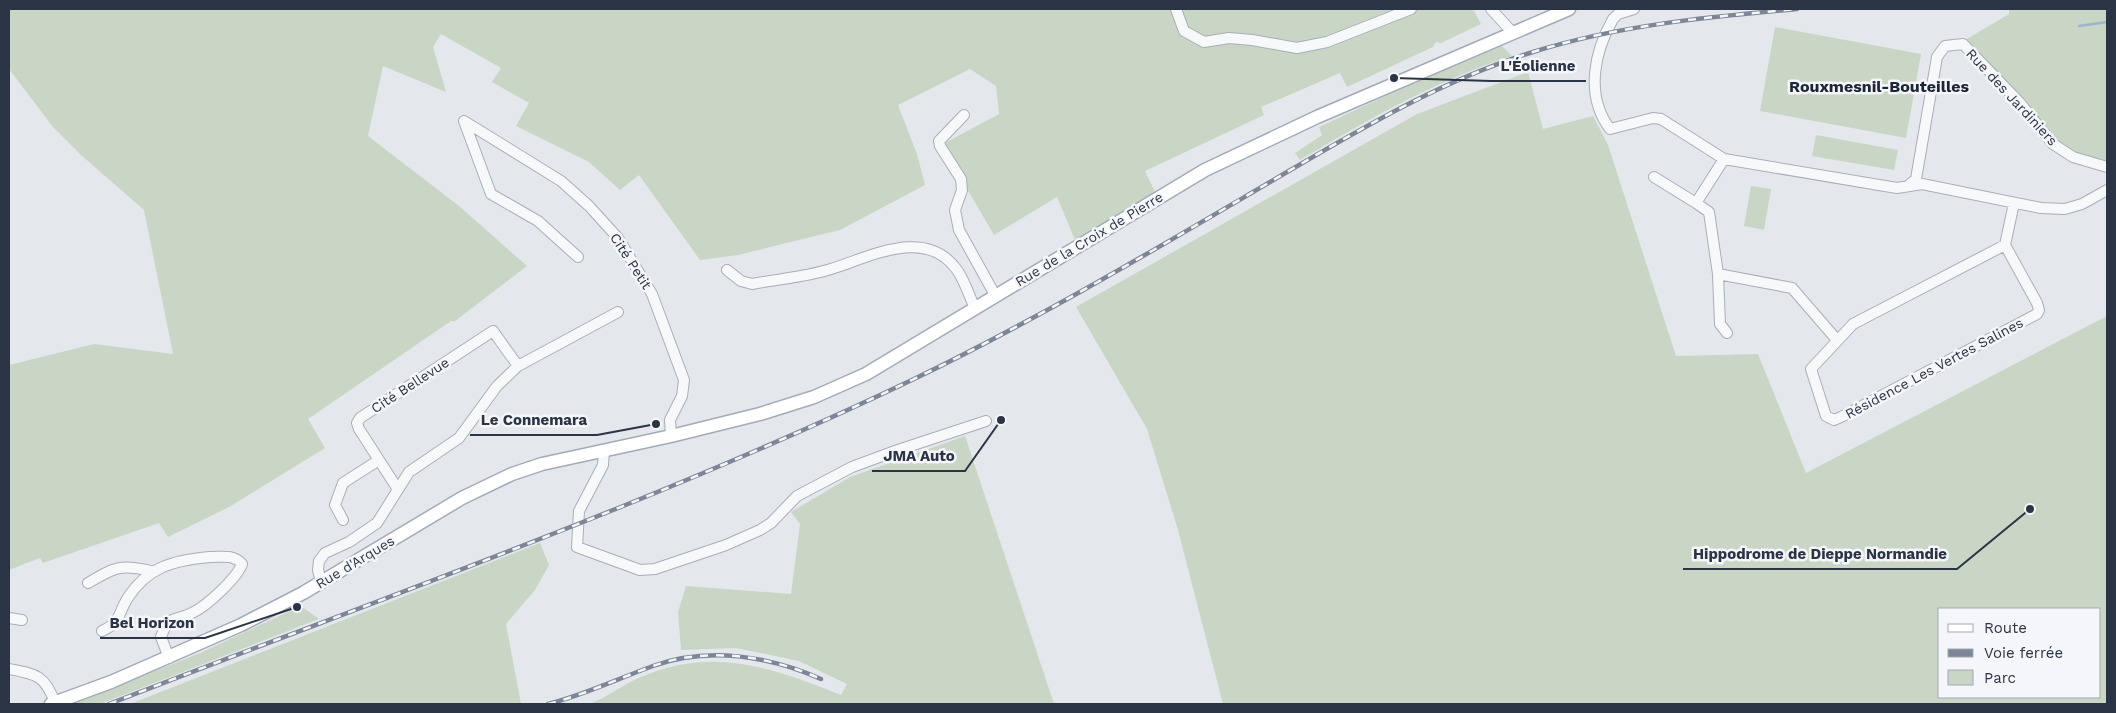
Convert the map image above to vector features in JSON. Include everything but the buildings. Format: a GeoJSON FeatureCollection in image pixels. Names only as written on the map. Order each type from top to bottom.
{"type":"FeatureCollection","features":[{"type":"Feature","properties":{"kind":"main road","name":"Rue de la Croix de Pierre"},"geometry":{"type":"LineString","coordinates":[[604,450],[760,414],[814,397],[866,374],[1205,170],[1317,117],[1569,9]]}},
{"type":"Feature","properties":{"kind":"main road","name":"Rue d'Arques"},"geometry":{"type":"LineString","coordinates":[[53,704],[168,658],[254,618],[321,582],[491,482],[542,464],[604,450]]}},
{"type":"Feature","properties":{"kind":"street"},"geometry":{"type":"LineString","coordinates":[[1176,9],[1184,31],[1204,42],[1229,38],[1298,48],[1328,42],[1412,9]]}},
{"type":"Feature","properties":{"kind":"street"},"geometry":{"type":"LineString","coordinates":[[1490,9],[1514,33]]}},
{"type":"Feature","properties":{"kind":"street"},"geometry":{"type":"LineString","coordinates":[[1634,9],[1618,14],[1613,19],[1595,66],[1599,111],[1610,129],[1653,118],[1661,120],[1724,159],[1897,188],[1922,184],[2014,203],[2065,209],[2082,204],[2107,190]]}},
{"type":"Feature","properties":{"kind":"street","name":"Rue des Jardiniers"},"geometry":{"type":"LineString","coordinates":[[1906,188],[1916,179],[1936,57],[1945,46],[1962,44],[2020,103],[2053,144],[2073,157],[2107,166]]}},
{"type":"Feature","properties":{"kind":"street"},"geometry":{"type":"LineString","coordinates":[[964,115],[939,142],[961,179],[962,190],[955,210],[959,230],[995,295]]}},
{"type":"Feature","properties":{"kind":"street","name":"Cité Petit"},"geometry":{"type":"LineString","coordinates":[[578,257],[538,221],[491,194],[464,121],[560,181],[589,206],[618,238],[652,294],[684,380],[682,396],[670,420],[671,436]]}},
{"type":"Feature","properties":{"kind":"street"},"geometry":{"type":"LineString","coordinates":[[1696,203],[1724,159]]}},
{"type":"Feature","properties":{"kind":"street"},"geometry":{"type":"LineString","coordinates":[[1654,176],[1709,212],[1718,274],[1720,324],[1727,333]]}},
{"type":"Feature","properties":{"kind":"street"},"geometry":{"type":"LineString","coordinates":[[2006,245],[2014,203]]}},
{"type":"Feature","properties":{"kind":"street","name":"Résidence Les Vertes Salines"},"geometry":{"type":"LineString","coordinates":[[2006,245],[2037,303],[2039,310],[2037,314],[1834,420],[1830,419],[1823,411],[1811,369],[1853,324],[2006,245]]}},
{"type":"Feature","properties":{"kind":"street"},"geometry":{"type":"LineString","coordinates":[[727,270],[741,281],[752,284],[829,270],[895,247],[914,246],[938,253],[951,262],[958,271],[975,308]]}},
{"type":"Feature","properties":{"kind":"street"},"geometry":{"type":"LineString","coordinates":[[1718,274],[1792,288],[1838,340]]}},
{"type":"Feature","properties":{"kind":"street"},"geometry":{"type":"LineString","coordinates":[[321,582],[318,570],[319,561],[325,553],[349,542],[377,523],[408,472],[459,438],[497,386],[518,366],[618,312]]}},
{"type":"Feature","properties":{"kind":"street","name":"Cité Bellevue"},"geometry":{"type":"LineString","coordinates":[[397,488],[359,429],[357,423],[360,418],[493,331],[518,366]]}},
{"type":"Feature","properties":{"kind":"street"},"geometry":{"type":"LineString","coordinates":[[604,450],[603,465],[579,511],[577,547],[640,570],[655,569],[726,545],[760,530],[771,523],[783,508],[797,496],[852,467],[986,422]]}},
{"type":"Feature","properties":{"kind":"street"},"geometry":{"type":"LineString","coordinates":[[343,520],[335,505],[343,483],[379,460]]}},
{"type":"Feature","properties":{"kind":"street"},"geometry":{"type":"LineString","coordinates":[[88,583],[112,569],[129,566],[151,571],[188,559],[227,556],[237,558],[242,564],[240,570],[201,607],[192,614],[170,620],[165,624],[161,637],[168,658]]}},
{"type":"Feature","properties":{"kind":"street"},"geometry":{"type":"LineString","coordinates":[[102,631],[115,624],[127,599],[151,571]]}},
{"type":"Feature","properties":{"kind":"street"},"geometry":{"type":"LineString","coordinates":[[9,618],[22,620]]}},
{"type":"Feature","properties":{"kind":"street"},"geometry":{"type":"LineString","coordinates":[[9,669],[35,674],[49,685],[53,704]]}},
{"type":"Feature","properties":{"kind":"green space"},"geometry":{"type":"Polygon","coordinates":[[[9,9],[1473,9],[1481,24],[1441,43],[1436,42],[1433,47],[1347,87],[1340,73],[1261,107],[1264,115],[1145,171],[1155,192],[1075,240],[1057,197],[994,235],[966,187],[965,177],[943,144],[999,114],[996,86],[970,69],[898,105],[917,154],[925,185],[840,230],[738,255],[700,260],[639,175],[620,190],[589,162],[516,126],[529,103],[492,82],[501,68],[441,34],[433,47],[446,92],[383,66],[368,136],[459,206],[527,266],[455,321],[451,321],[308,419],[325,448],[229,507],[168,537],[159,523],[43,563],[40,558],[9,570],[9,365],[94,344],[173,354],[144,210],[81,155],[53,127],[9,69],[9,9]]]}},
{"type":"Feature","properties":{"kind":"green space"},"geometry":{"type":"Polygon","coordinates":[[[2009,9],[2107,9],[2107,163],[2077,156],[2055,143],[1965,40],[2009,14],[2009,9]]]}},
{"type":"Feature","properties":{"kind":"green space"},"geometry":{"type":"Polygon","coordinates":[[[1775,27],[1921,54],[1906,138],[1760,111],[1775,27]]]}},
{"type":"Feature","properties":{"kind":"green space"},"geometry":{"type":"Polygon","coordinates":[[[1501,45],[1512,56],[1429,89],[1300,160],[1295,153],[1322,135],[1319,127],[1501,45]]]}},
{"type":"Feature","properties":{"kind":"green space"},"geometry":{"type":"Polygon","coordinates":[[[1528,72],[1543,129],[1593,116],[1608,145],[1676,356],[1758,354],[1806,473],[2107,316],[2107,704],[1223,704],[1178,530],[1147,429],[1076,307],[1417,114],[1528,72]]]}},
{"type":"Feature","properties":{"kind":"green space"},"geometry":{"type":"Polygon","coordinates":[[[1816,135],[1898,150],[1894,170],[1812,156],[1816,135]]]}},
{"type":"Feature","properties":{"kind":"green space"},"geometry":{"type":"Polygon","coordinates":[[[1751,186],[1771,189],[1764,230],[1744,226],[1751,186]]]}},
{"type":"Feature","properties":{"kind":"green space"},"geometry":{"type":"Polygon","coordinates":[[[965,436],[1054,704],[590,704],[634,680],[668,668],[693,663],[718,662],[767,669],[841,695],[847,684],[799,661],[736,648],[681,650],[678,612],[686,586],[791,594],[800,524],[791,512],[850,477],[965,436]]]}},
{"type":"Feature","properties":{"kind":"green space"},"geometry":{"type":"Polygon","coordinates":[[[540,543],[549,565],[535,590],[506,624],[521,704],[130,704],[540,543]]]}},
{"type":"Feature","properties":{"kind":"green space"},"geometry":{"type":"Polygon","coordinates":[[[301,606],[319,619],[100,704],[71,704],[200,653],[301,606]]]}},
{"type":"Feature","properties":{"kind":"waterway"},"geometry":{"type":"LineString","coordinates":[[2079,26],[2107,22]]}},
{"type":"Feature","properties":{"kind":"railway"},"geometry":{"type":"LineString","coordinates":[[109,704],[616,509],[816,425],[957,358],[1128,265],[1355,133],[1424,96],[1496,65],[1533,52],[1598,35],[1664,23],[1797,9]]}},
{"type":"Feature","properties":{"kind":"railway"},"geometry":{"type":"LineString","coordinates":[[548,704],[653,666],[695,656],[738,656],[781,664],[821,679]]}},
{"type":"Feature","properties":{"kind":"place","name":"L'Éolienne"},"geometry":{"type":"Point","coordinates":[1394,78]}},
{"type":"Feature","properties":{"kind":"place","name":"JMA Auto"},"geometry":{"type":"Point","coordinates":[1001,420]}},
{"type":"Feature","properties":{"kind":"place","name":"Le Connemara"},"geometry":{"type":"Point","coordinates":[656,424]}},
{"type":"Feature","properties":{"kind":"place","name":"Hippodrome de Dieppe Normandie"},"geometry":{"type":"Point","coordinates":[2030,509]}},
{"type":"Feature","properties":{"kind":"place","name":"Bel Horizon"},"geometry":{"type":"Point","coordinates":[297,607]}},
{"type":"Feature","properties":{"kind":"district","name":"Rouxmesnil-Bouteilles"},"geometry":{"type":"Point","coordinates":[1879,86]}}]}
